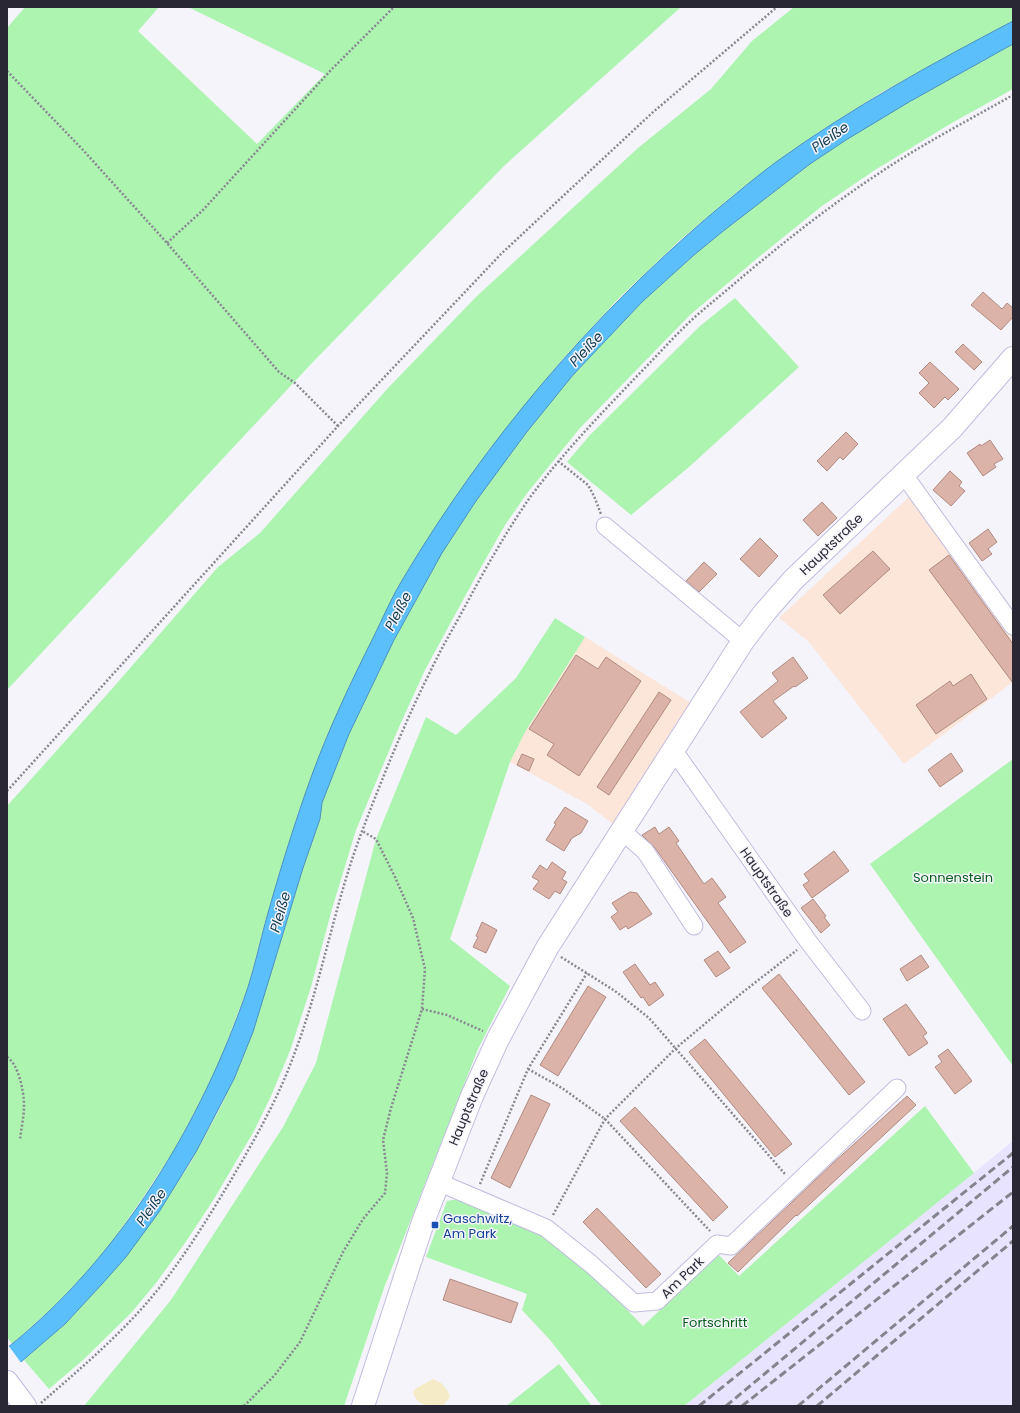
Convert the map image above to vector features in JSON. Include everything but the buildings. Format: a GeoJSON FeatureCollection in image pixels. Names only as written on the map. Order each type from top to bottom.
{"type":"FeatureCollection","features":[{"type":"Feature","properties":{"kind":"main road","name":"Hauptstraße"},"geometry":{"type":"LineString","coordinates":[[363,1406],[423,1222],[472,1096],[498,1039],[547,948],[743,641],[765,612],[793,580],[952,428],[1013,358]]}},
{"type":"Feature","properties":{"kind":"main road"},"geometry":{"type":"LineString","coordinates":[[7,1382],[25,1406]]}},
{"type":"Feature","properties":{"kind":"street"},"geometry":{"type":"LineString","coordinates":[[904,475],[1013,626]]}},
{"type":"Feature","properties":{"kind":"street"},"geometry":{"type":"LineString","coordinates":[[605,526],[743,641]]}},
{"type":"Feature","properties":{"kind":"street","name":"Hauptstraße"},"geometry":{"type":"LineString","coordinates":[[674,750],[808,941],[862,1011]]}},
{"type":"Feature","properties":{"kind":"street"},"geometry":{"type":"LineString","coordinates":[[622,831],[645,851],[694,926]]}},
{"type":"Feature","properties":{"kind":"street"},"geometry":{"type":"LineString","coordinates":[[717,1244],[731,1246],[897,1088]]}},
{"type":"Feature","properties":{"kind":"street","name":"Am Park"},"geometry":{"type":"LineString","coordinates":[[438,1182],[546,1228],[591,1264],[634,1303],[657,1301],[717,1244]]}},
{"type":"Feature","properties":{"kind":"path"},"geometry":{"type":"LineString","coordinates":[[168,242],[203,210],[331,70],[394,7]]}},
{"type":"Feature","properties":{"kind":"path"},"geometry":{"type":"LineString","coordinates":[[7,791],[338,426],[501,254],[652,113],[777,7]]}},
{"type":"Feature","properties":{"kind":"path"},"geometry":{"type":"LineString","coordinates":[[7,71],[168,242],[279,372],[295,383],[338,426]]}},
{"type":"Feature","properties":{"kind":"path"},"geometry":{"type":"LineString","coordinates":[[37,1406],[86,1364],[135,1316],[160,1286],[189,1246],[258,1134],[276,1099],[295,1053],[316,988],[337,909],[362,831],[404,729],[430,672],[479,580],[510,528],[531,497],[558,461],[585,430],[694,318],[826,210],[877,175],[953,128],[1013,95]]}},
{"type":"Feature","properties":{"kind":"path"},"geometry":{"type":"LineString","coordinates":[[558,461],[588,485],[594,496],[605,526]]}},
{"type":"Feature","properties":{"kind":"path"},"geometry":{"type":"LineString","coordinates":[[244,1406],[274,1376],[300,1342],[343,1252],[363,1219],[385,1193],[387,1173],[383,1140],[390,1108],[422,1009],[425,969],[413,918],[396,877],[376,839],[362,831]]}},
{"type":"Feature","properties":{"kind":"path"},"geometry":{"type":"LineString","coordinates":[[546,1228],[605,1119],[676,1048],[743,992],[808,941]]}},
{"type":"Feature","properties":{"kind":"path"},"geometry":{"type":"LineString","coordinates":[[547,948],[615,991],[649,1018],[795,1185]]}},
{"type":"Feature","properties":{"kind":"path"},"geometry":{"type":"LineString","coordinates":[[474,1197],[528,1069],[587,973]]}},
{"type":"Feature","properties":{"kind":"path"},"geometry":{"type":"LineString","coordinates":[[422,1009],[447,1015],[498,1039]]}},
{"type":"Feature","properties":{"kind":"path"},"geometry":{"type":"LineString","coordinates":[[7,1057],[10,1059],[20,1076],[24,1106],[20,1140]]}},
{"type":"Feature","properties":{"kind":"path"},"geometry":{"type":"LineString","coordinates":[[528,1069],[562,1088],[605,1119],[713,1234],[717,1244]]}},
{"type":"Feature","properties":{"kind":"shaded area"},"geometry":{"type":"Polygon","coordinates":[[[911,495],[1013,635],[1013,682],[904,764],[808,641],[779,618],[911,495]]]}},
{"type":"Feature","properties":{"kind":"shaded area"},"geometry":{"type":"Polygon","coordinates":[[[585,637],[691,703],[613,824],[587,804],[510,762],[525,732],[585,637]]]}},
{"type":"Feature","properties":{"kind":"shaded area"},"geometry":{"type":"Polygon","coordinates":[[[1013,1141],[1013,1406],[684,1406],[822,1295],[1013,1141]]]}},
{"type":"Feature","properties":{"kind":"green space"},"geometry":{"type":"Polygon","coordinates":[[[25,7],[159,7],[138,31],[257,144],[325,74],[188,7],[681,7],[505,165],[312,363],[7,690],[7,28],[25,7]]]}},
{"type":"Feature","properties":{"kind":"green space"},"geometry":{"type":"Polygon","coordinates":[[[794,7],[1013,7],[1013,21],[882,92],[822,130],[776,162],[737,192],[680,240],[619,298],[561,361],[488,451],[462,487],[402,580],[353,680],[298,813],[265,922],[249,984],[219,1063],[200,1102],[173,1152],[111,1243],[83,1276],[51,1309],[12,1344],[7,1337],[7,806],[218,567],[260,533],[388,388],[477,296],[638,148],[711,89],[752,41],[794,7]]]}},
{"type":"Feature","properties":{"kind":"green space"},"geometry":{"type":"Polygon","coordinates":[[[1013,44],[1013,89],[950,124],[875,170],[822,206],[760,256],[690,315],[580,428],[528,492],[505,525],[475,578],[425,670],[399,727],[356,830],[332,909],[311,987],[290,1051],[254,1131],[214,1199],[156,1283],[131,1313],[83,1360],[49,1389],[24,1360],[65,1324],[103,1283],[158,1212],[191,1162],[220,1108],[234,1079],[253,1032],[303,868],[320,819],[322,803],[349,734],[394,640],[442,553],[476,501],[526,433],[573,375],[642,302],[694,255],[810,164],[845,140],[909,102],[1013,44]]]}},
{"type":"Feature","properties":{"kind":"green space"},"geometry":{"type":"Polygon","coordinates":[[[735,298],[799,367],[689,467],[631,515],[567,462],[590,435],[700,326],[735,298]]]}},
{"type":"Feature","properties":{"kind":"green space"},"geometry":{"type":"Polygon","coordinates":[[[555,618],[585,637],[525,732],[510,762],[450,939],[510,986],[478,1049],[384,1288],[344,1406],[84,1406],[171,1300],[283,1127],[316,1063],[376,839],[426,717],[456,735],[516,678],[555,618]]]}},
{"type":"Feature","properties":{"kind":"green space","name":"Sonnenstein"},"geometry":{"type":"Polygon","coordinates":[[[1013,759],[1013,1066],[870,864],[1013,759]]]}},
{"type":"Feature","properties":{"kind":"green space","name":"Fortschritt"},"geometry":{"type":"Polygon","coordinates":[[[925,1106],[974,1173],[684,1406],[602,1406],[550,1340],[522,1310],[527,1294],[426,1257],[447,1201],[458,1199],[532,1230],[555,1244],[590,1273],[643,1326],[719,1255],[739,1276],[925,1106]]]}},
{"type":"Feature","properties":{"kind":"green space"},"geometry":{"type":"Polygon","coordinates":[[[559,1364],[592,1406],[506,1406],[559,1364]]]}},
{"type":"Feature","properties":{"kind":"sand"},"geometry":{"type":"Polygon","coordinates":[[[433,1379],[444,1386],[450,1397],[443,1406],[425,1405],[415,1398],[413,1393],[415,1389],[433,1379]]]}},
{"type":"Feature","properties":{"kind":"water","name":"Pleiße"},"geometry":{"type":"Polygon","coordinates":[[[1013,21],[1013,44],[909,102],[846,140],[810,164],[694,255],[642,302],[573,375],[526,433],[476,501],[442,553],[394,640],[349,734],[322,803],[320,819],[303,868],[253,1032],[234,1079],[196,1152],[159,1212],[126,1257],[65,1324],[7,1374],[7,1348],[48,1312],[86,1273],[121,1230],[153,1185],[207,1088],[229,1038],[248,987],[282,864],[313,772],[334,721],[400,584],[435,527],[504,430],[581,340],[622,297],[709,216],[750,182],[804,142],[862,105],[922,70],[1013,21]]]}},
{"type":"Feature","properties":{"kind":"pier"},"geometry":{"type":"Polygon","coordinates":[[[8,1345],[22,1364],[7,1376],[7,1346],[8,1345]]]}},
{"type":"Feature","properties":{"kind":"railway"},"geometry":{"type":"LineString","coordinates":[[699,1406],[1013,1153]]}},
{"type":"Feature","properties":{"kind":"railway"},"geometry":{"type":"LineString","coordinates":[[726,1406],[1013,1167]]}},
{"type":"Feature","properties":{"kind":"railway"},"geometry":{"type":"LineString","coordinates":[[742,1406],[1013,1192]]}},
{"type":"Feature","properties":{"kind":"railway"},"geometry":{"type":"LineString","coordinates":[[798,1406],[1013,1226]]}},
{"type":"Feature","properties":{"kind":"railway"},"geometry":{"type":"LineString","coordinates":[[817,1406],[1013,1241]]}},
{"type":"Feature","properties":{"kind":"place","name":"Gaschwitz, Am Park"},"geometry":{"type":"Point","coordinates":[435,1225]}}]}
